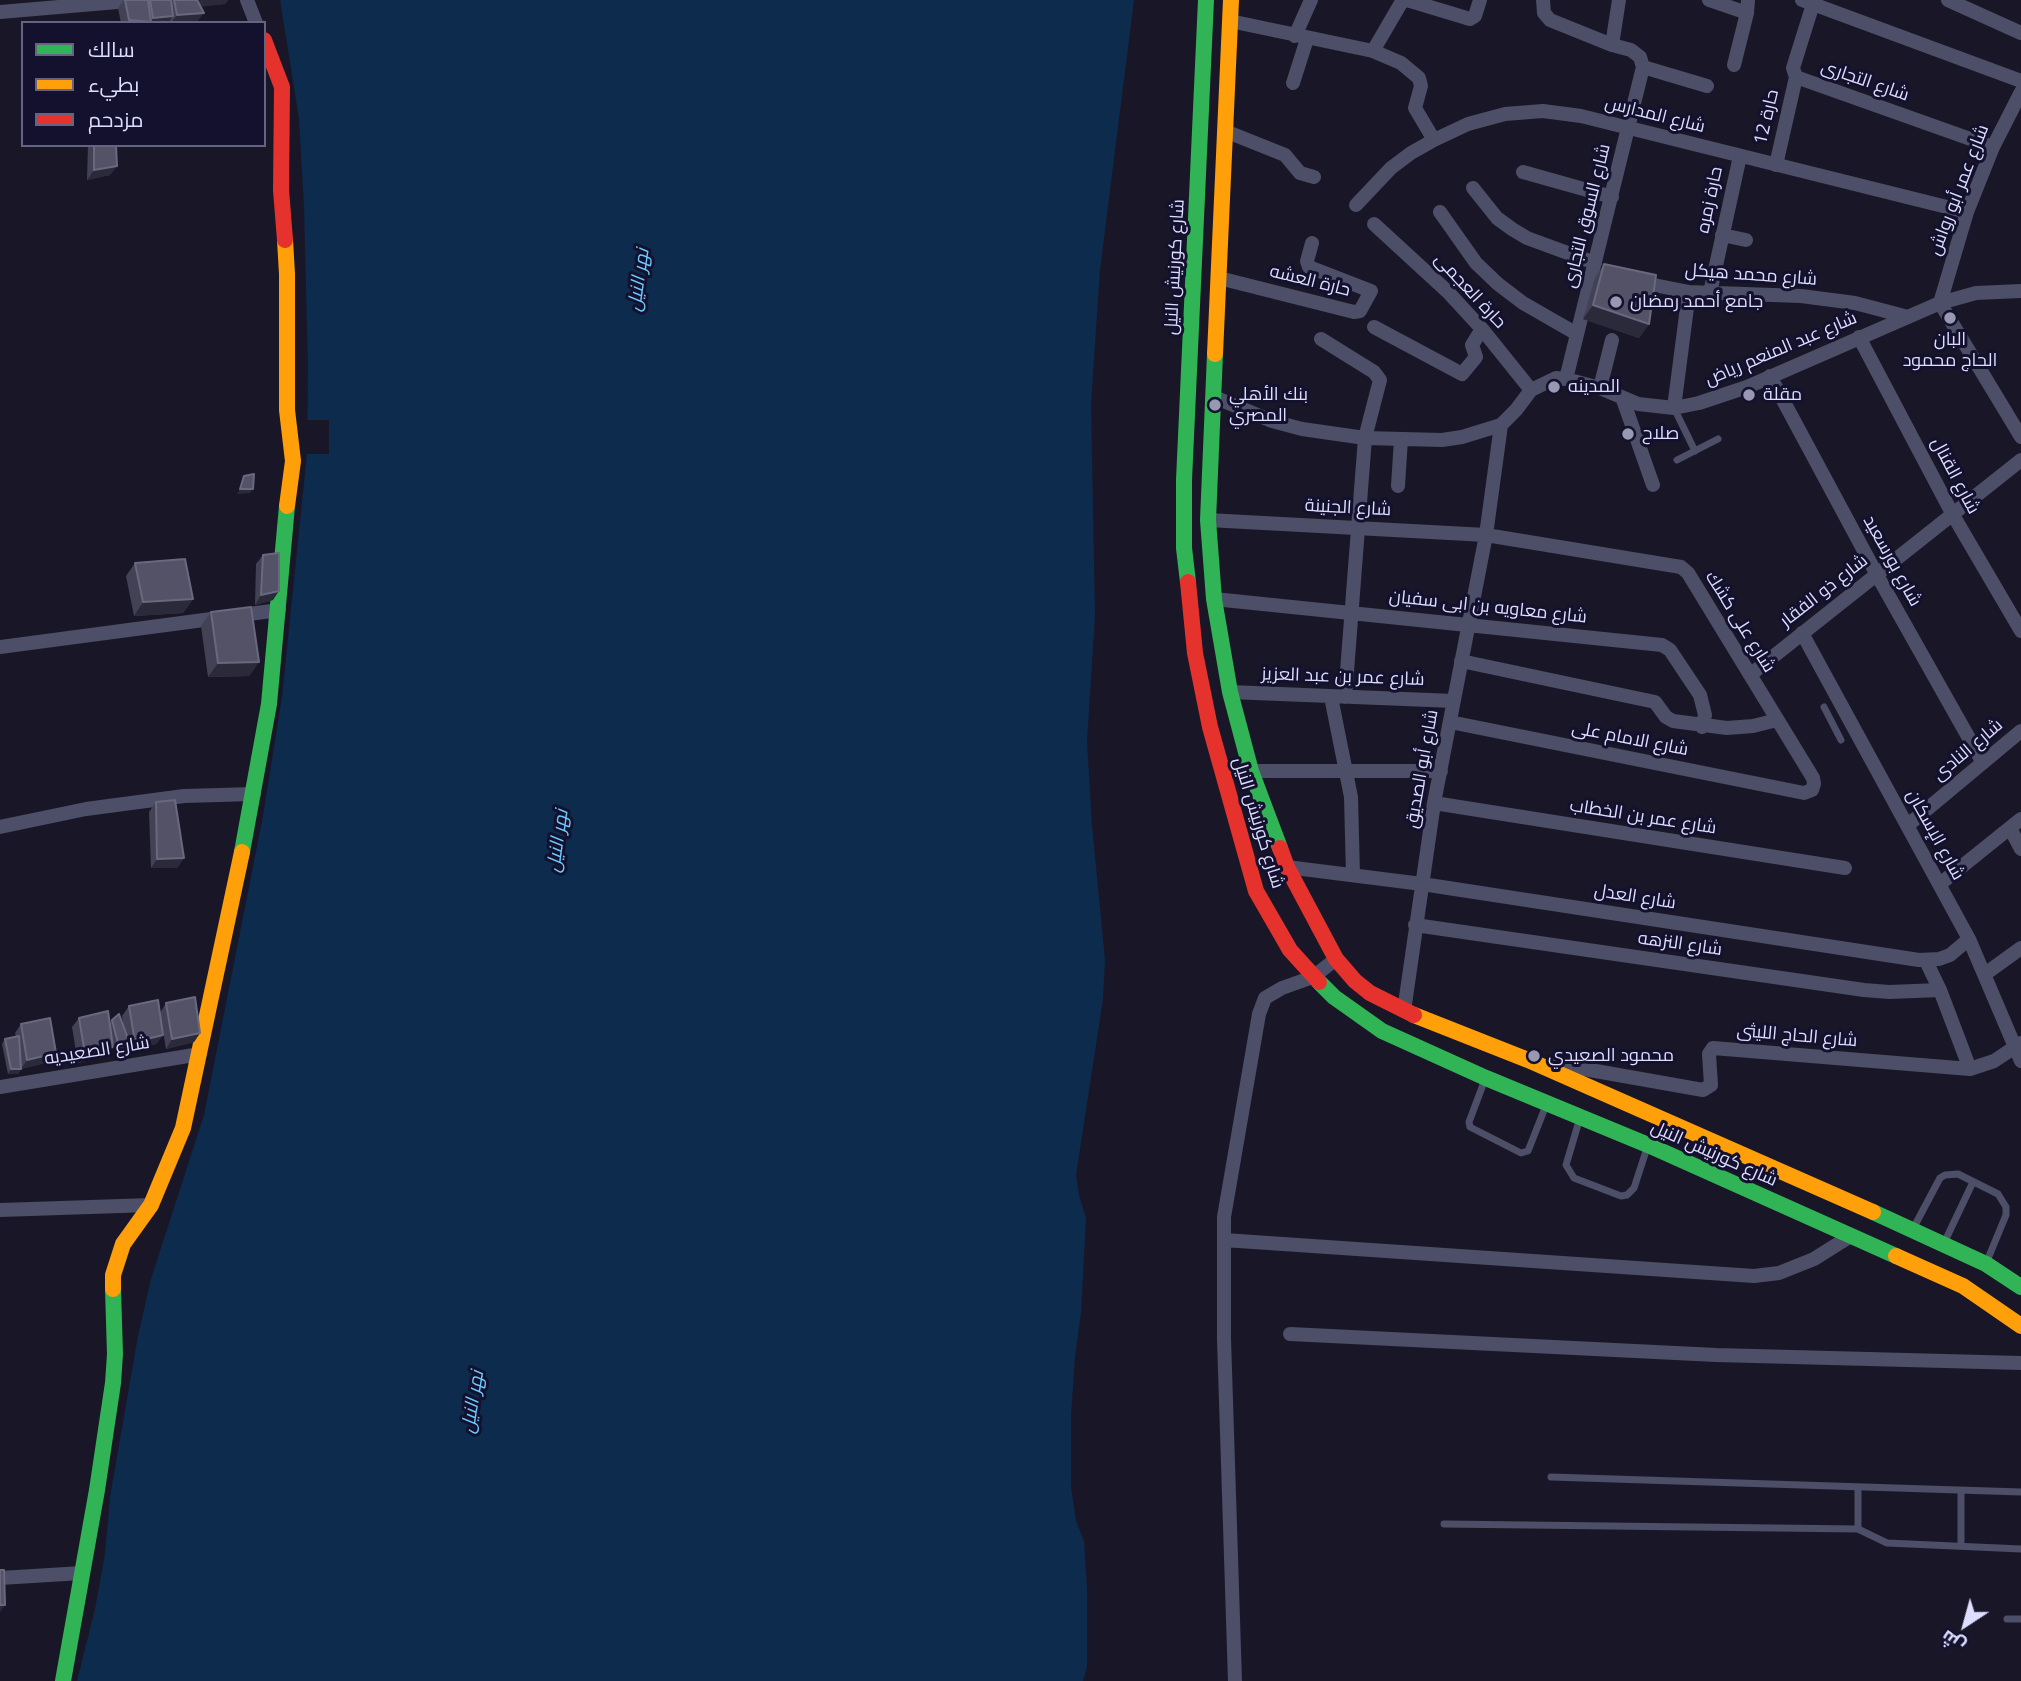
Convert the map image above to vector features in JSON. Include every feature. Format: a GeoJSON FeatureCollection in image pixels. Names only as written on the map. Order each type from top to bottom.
{"type":"FeatureCollection","features":[{"type":"Feature","properties":{"kind":"main road","name":"شارع كورنيش النيل"},"geometry":{"type":"LineString","coordinates":[[1206,0],[1184,480],[1184,548],[1195,653],[1210,727],[1256,891],[1272,922],[1290,950],[1313,977],[1342,1003],[1382,1031],[1486,1078],[1648,1145],[1963,1286],[2021,1326]]}},
{"type":"Feature","properties":{"kind":"main road","name":"شارع كورنيش النيل"},"geometry":{"type":"LineString","coordinates":[[1231,0],[1208,520],[1214,599],[1230,692],[1251,771],[1287,867],[1336,959],[1362,987],[1404,1011],[1528,1060],[1913,1230],[1986,1264],[2021,1287]]}},
{"type":"Feature","properties":{"kind":"main road"},"geometry":{"type":"LineString","coordinates":[[63,1681],[113,1383],[113,1275],[123,1244],[151,1205],[171,1163],[183,1128],[254,794],[269,704],[286,509],[293,461],[287,410],[287,274],[281,190],[282,87],[266,45]]}},
{"type":"Feature","properties":{"kind":"street"},"geometry":{"type":"LineString","coordinates":[[0,12],[141,0]]}},
{"type":"Feature","properties":{"kind":"street"},"geometry":{"type":"LineString","coordinates":[[247,0],[255,21]]}},
{"type":"Feature","properties":{"kind":"street"},"geometry":{"type":"LineString","coordinates":[[1293,83],[1311,0]]}},
{"type":"Feature","properties":{"kind":"street"},"geometry":{"type":"LineString","coordinates":[[1373,51],[1401,2],[1407,0],[1470,19],[1475,16],[1480,0]]}},
{"type":"Feature","properties":{"kind":"street"},"geometry":{"type":"LineString","coordinates":[[1543,0],[1544,13],[1549,20],[1636,53],[1643,67],[1707,86]]}},
{"type":"Feature","properties":{"kind":"street"},"geometry":{"type":"LineString","coordinates":[[1612,45],[1619,0]]}},
{"type":"Feature","properties":{"kind":"street"},"geometry":{"type":"LineString","coordinates":[[1709,0],[1747,6],[1734,65]]}},
{"type":"Feature","properties":{"kind":"street"},"geometry":{"type":"LineString","coordinates":[[1948,0],[2021,33]]}},
{"type":"Feature","properties":{"kind":"street"},"geometry":{"type":"LineString","coordinates":[[1808,2],[2021,80]]}},
{"type":"Feature","properties":{"kind":"street","name":"شارع التجارى"},"geometry":{"type":"LineString","coordinates":[[1808,2],[1793,68],[1796,77],[1993,147]]}},
{"type":"Feature","properties":{"kind":"street"},"geometry":{"type":"LineString","coordinates":[[1230,21],[1373,51],[1401,63],[1419,78],[1421,86],[1415,108],[1434,140]]}},
{"type":"Feature","properties":{"kind":"street","name":"شارع السوق التجارى"},"geometry":{"type":"LineString","coordinates":[[1566,379],[1597,271],[1643,67]]}},
{"type":"Feature","properties":{"kind":"street","name":"حارة 12"},"geometry":{"type":"LineString","coordinates":[[1776,165],[1796,77]]}},
{"type":"Feature","properties":{"kind":"street","name":"شارع عمر أبو رواش"},"geometry":{"type":"LineString","coordinates":[[1940,303],[1967,212],[1993,147],[2021,92]]}},
{"type":"Feature","properties":{"kind":"street","name":"شارع المدارس"},"geometry":{"type":"LineString","coordinates":[[1356,205],[1391,168],[1434,140],[1468,124],[1505,114],[1543,111],[1581,116],[1967,212]]}},
{"type":"Feature","properties":{"kind":"street"},"geometry":{"type":"LineString","coordinates":[[2006,121],[2021,127]]}},
{"type":"Feature","properties":{"kind":"street"},"geometry":{"type":"LineString","coordinates":[[1225,131],[1285,155],[1300,173],[1314,177]]}},
{"type":"Feature","properties":{"kind":"street","name":"حارة زمره"},"geometry":{"type":"LineString","coordinates":[[1710,293],[1740,156]]}},
{"type":"Feature","properties":{"kind":"street"},"geometry":{"type":"LineString","coordinates":[[1523,172],[1612,197]]}},
{"type":"Feature","properties":{"kind":"street"},"geometry":{"type":"LineString","coordinates":[[1473,188],[1497,218],[1512,229],[1597,271]]}},
{"type":"Feature","properties":{"kind":"street"},"geometry":{"type":"LineString","coordinates":[[1440,212],[1470,254],[1498,284],[1523,303],[1577,334]]}},
{"type":"Feature","properties":{"kind":"street","name":"حارة العجمى"},"geometry":{"type":"LineString","coordinates":[[1374,225],[1413,257],[1482,329],[1531,390]]}},
{"type":"Feature","properties":{"kind":"street"},"geometry":{"type":"LineString","coordinates":[[1722,235],[1746,240]]}},
{"type":"Feature","properties":{"kind":"street","name":"حارة العشه"},"geometry":{"type":"LineString","coordinates":[[1219,278],[1354,312],[1360,311],[1371,291],[1309,267],[1307,261],[1312,243]]}},
{"type":"Feature","properties":{"kind":"street","name":"شارع محمد هيكل"},"geometry":{"type":"LineString","coordinates":[[1629,280],[1689,292],[1814,298],[1855,303],[1908,317]]}},
{"type":"Feature","properties":{"kind":"street","name":"شارع عبد المنعم رياض"},"geometry":{"type":"LineString","coordinates":[[1566,379],[1600,388],[1647,406],[1674,408],[1724,396],[1940,303],[1976,293],[2018,288]]}},
{"type":"Feature","properties":{"kind":"street"},"geometry":{"type":"LineString","coordinates":[[1674,408],[1689,292]]}},
{"type":"Feature","properties":{"kind":"street"},"geometry":{"type":"LineString","coordinates":[[1940,303],[2021,438]]}},
{"type":"Feature","properties":{"kind":"street"},"geometry":{"type":"LineString","coordinates":[[1374,327],[1460,374],[1466,372],[1476,357],[1472,345],[1482,329]]}},
{"type":"Feature","properties":{"kind":"street","name":"شارع القنال"},"geometry":{"type":"LineString","coordinates":[[1859,338],[1953,515],[2021,631]]}},
{"type":"Feature","properties":{"kind":"street"},"geometry":{"type":"LineString","coordinates":[[1321,339],[1380,380],[1364,438],[1351,612],[1338,697],[1353,824],[1353,875]]}},
{"type":"Feature","properties":{"kind":"street"},"geometry":{"type":"LineString","coordinates":[[1600,388],[1612,340]]}},
{"type":"Feature","properties":{"kind":"street","name":"شارع بورسعيد"},"geometry":{"type":"LineString","coordinates":[[1770,376],[1877,575],[1983,763]]}},
{"type":"Feature","properties":{"kind":"street"},"geometry":{"type":"LineString","coordinates":[[1213,397],[1272,421],[1302,429],[1364,438],[1442,440],[1501,425],[1531,390],[1547,381],[1566,379]]}},
{"type":"Feature","properties":{"kind":"street"},"geometry":{"type":"LineString","coordinates":[[1622,397],[1653,485]]}},
{"type":"Feature","properties":{"kind":"street","name":"شارع أبو الصديق"},"geometry":{"type":"LineString","coordinates":[[1404,1011],[1434,803],[1486,535],[1501,425]]}},
{"type":"Feature","properties":{"kind":"street"},"geometry":{"type":"LineString","coordinates":[[1398,486],[1401,439]]}},
{"type":"Feature","properties":{"kind":"street","name":"شارع ذو الفقار"},"geometry":{"type":"LineString","coordinates":[[1750,675],[2021,460]]}},
{"type":"Feature","properties":{"kind":"street","name":"شارع الجنينة"},"geometry":{"type":"LineString","coordinates":[[1208,520],[1486,535]]}},
{"type":"Feature","properties":{"kind":"street","name":"شارع على كشك"},"geometry":{"type":"LineString","coordinates":[[1486,535],[1681,567],[1688,573],[1813,778],[1812,790],[1804,793]]}},
{"type":"Feature","properties":{"kind":"street","name":"شارع معاويه بن ابى سفيان"},"geometry":{"type":"LineString","coordinates":[[1214,599],[1665,646],[1700,695],[1705,715],[1702,727]]}},
{"type":"Feature","properties":{"kind":"street"},"geometry":{"type":"LineString","coordinates":[[0,647],[279,610]]}},
{"type":"Feature","properties":{"kind":"street","name":"شارع الإسكان"},"geometry":{"type":"LineString","coordinates":[[1802,633],[1969,939],[2019,1050]]}},
{"type":"Feature","properties":{"kind":"street"},"geometry":{"type":"LineString","coordinates":[[1461,661],[1655,702],[1669,720],[1702,727],[1740,727],[1777,720]]}},
{"type":"Feature","properties":{"kind":"street","name":"شارع عمر بن عبد العزيز"},"geometry":{"type":"LineString","coordinates":[[1230,692],[1454,701]]}},
{"type":"Feature","properties":{"kind":"street","name":"شارع الامام على"},"geometry":{"type":"LineString","coordinates":[[1450,722],[1804,793]]}},
{"type":"Feature","properties":{"kind":"street","name":"شارع النادى"},"geometry":{"type":"LineString","coordinates":[[1908,825],[2021,731]]}},
{"type":"Feature","properties":{"kind":"street"},"geometry":{"type":"LineString","coordinates":[[1251,771],[1441,771]]}},
{"type":"Feature","properties":{"kind":"street"},"geometry":{"type":"LineString","coordinates":[[0,827],[86,809],[184,796],[254,794]]}},
{"type":"Feature","properties":{"kind":"street","name":"شارع عمر بن الخطاب"},"geometry":{"type":"LineString","coordinates":[[1434,803],[1845,869]]}},
{"type":"Feature","properties":{"kind":"street"},"geometry":{"type":"LineString","coordinates":[[1940,884],[2016,823],[2021,849]]}},
{"type":"Feature","properties":{"kind":"street","name":"شارع العدل"},"geometry":{"type":"LineString","coordinates":[[1287,867],[1422,884],[1926,961]]}},
{"type":"Feature","properties":{"kind":"street","name":"شارع النزهه"},"geometry":{"type":"LineString","coordinates":[[1415,925],[1864,990],[1940,990]]}},
{"type":"Feature","properties":{"kind":"street"},"geometry":{"type":"LineString","coordinates":[[1969,939],[1950,955],[1926,961],[1970,1069]]}},
{"type":"Feature","properties":{"kind":"street"},"geometry":{"type":"LineString","coordinates":[[1985,974],[2021,948]]}},
{"type":"Feature","properties":{"kind":"street"},"geometry":{"type":"LineString","coordinates":[[1235,1681],[1224,1353],[1224,1217],[1259,1014],[1265,998],[1282,988],[1313,977],[1336,959]]}},
{"type":"Feature","properties":{"kind":"street","name":"شارع الحاج الليثى"},"geometry":{"type":"LineString","coordinates":[[1528,1060],[1703,1090],[1711,1085],[1709,1054],[1713,1048],[1970,1069],[2019,1050]]}},
{"type":"Feature","properties":{"kind":"street","name":"شارع الصعيديه"},"geometry":{"type":"LineString","coordinates":[[0,1087],[200,1054]]}},
{"type":"Feature","properties":{"kind":"street"},"geometry":{"type":"LineString","coordinates":[[0,1210],[151,1205]]}},
{"type":"Feature","properties":{"kind":"street"},"geometry":{"type":"LineString","coordinates":[[1224,1240],[1754,1276],[1779,1273],[1814,1259],[1849,1237]]}},
{"type":"Feature","properties":{"kind":"street"},"geometry":{"type":"LineString","coordinates":[[1290,1334],[1716,1355],[2021,1363]]}},
{"type":"Feature","properties":{"kind":"street"},"geometry":{"type":"LineString","coordinates":[[0,1578],[82,1573]]}},
{"type":"Feature","properties":{"kind":"lane"},"geometry":{"type":"LineString","coordinates":[[1674,408],[1695,451]]}},
{"type":"Feature","properties":{"kind":"lane"},"geometry":{"type":"LineString","coordinates":[[1677,460],[1718,439]]}},
{"type":"Feature","properties":{"kind":"lane"},"geometry":{"type":"LineString","coordinates":[[1824,707],[1840,737],[1853,726]]}},
{"type":"Feature","properties":{"kind":"lane"},"geometry":{"type":"LineString","coordinates":[[1486,1078],[1469,1122],[1470,1126],[1521,1153],[1528,1151],[1547,1103]]}},
{"type":"Feature","properties":{"kind":"lane"},"geometry":{"type":"LineString","coordinates":[[1580,1117],[1566,1165],[1574,1178],[1620,1196],[1627,1195],[1634,1188],[1648,1145]]}},
{"type":"Feature","properties":{"kind":"lane"},"geometry":{"type":"LineString","coordinates":[[1913,1230],[1940,1178],[1952,1174],[1973,1182],[1998,1194],[2006,1208],[2006,1215],[1986,1264]]}},
{"type":"Feature","properties":{"kind":"lane"},"geometry":{"type":"LineString","coordinates":[[1944,1244],[1973,1182]]}},
{"type":"Feature","properties":{"kind":"lane"},"geometry":{"type":"LineString","coordinates":[[1551,1477],[2021,1492]]}},
{"type":"Feature","properties":{"kind":"lane"},"geometry":{"type":"LineString","coordinates":[[1858,1487],[1858,1529]]}},
{"type":"Feature","properties":{"kind":"lane"},"geometry":{"type":"LineString","coordinates":[[1961,1491],[1961,1546]]}},
{"type":"Feature","properties":{"kind":"lane"},"geometry":{"type":"LineString","coordinates":[[1444,1524],[1858,1529],[1887,1543],[2021,1549]]}},
{"type":"Feature","properties":{"kind":"lane"},"geometry":{"type":"LineString","coordinates":[[2007,1619],[2021,1619]]}},
{"type":"Feature","properties":{"kind":"water","name":"نهر النيل"},"geometry":{"type":"Polygon","coordinates":[[[280,0],[1134,0],[1100,270],[1091,404],[1095,615],[1087,742],[1105,960],[1103,999],[1076,1175],[1086,1218],[1081,1313],[1071,1416],[1071,1487],[1076,1521],[1084,1541],[1087,1588],[1087,1667],[1083,1681],[77,1681],[105,1554],[110,1497],[138,1336],[151,1279],[204,1115],[263,816],[282,697],[307,454],[308,366],[299,118],[280,0]]]}},
{"type":"Feature","properties":{"kind":"pier"},"geometry":{"type":"Polygon","coordinates":[[[307,420],[329,420],[329,454],[307,454],[307,420]]]}},
{"type":"Feature","properties":{"kind":"building"},"geometry":{"type":"Polygon","coordinates":[[[125,0],[148,0],[151,21],[129,20],[125,0]]]}},
{"type":"Feature","properties":{"kind":"building"},"geometry":{"type":"Polygon","coordinates":[[[150,0],[171,0],[173,16],[153,18],[150,0]]]}},
{"type":"Feature","properties":{"kind":"building"},"geometry":{"type":"Polygon","coordinates":[[[174,0],[197,0],[204,13],[177,15],[174,0]]]}},
{"type":"Feature","properties":{"kind":"building"},"geometry":{"type":"Polygon","coordinates":[[[94,147],[116,147],[117,166],[94,170],[94,147]]]}},
{"type":"Feature","properties":{"kind":"building"},"geometry":{"type":"Polygon","coordinates":[[[1604,264],[1656,275],[1649,324],[1593,305],[1604,264]]]}},
{"type":"Feature","properties":{"kind":"building"},"geometry":{"type":"Polygon","coordinates":[[[254,474],[253,489],[240,489],[244,476],[254,474]]]}},
{"type":"Feature","properties":{"kind":"building"},"geometry":{"type":"Polygon","coordinates":[[[279,553],[279,591],[261,595],[263,555],[279,553]]]}},
{"type":"Feature","properties":{"kind":"building"},"geometry":{"type":"Polygon","coordinates":[[[185,559],[193,599],[143,602],[135,563],[185,559]]]}},
{"type":"Feature","properties":{"kind":"building"},"geometry":{"type":"Polygon","coordinates":[[[251,607],[259,662],[218,663],[211,612],[251,607]]]}},
{"type":"Feature","properties":{"kind":"building"},"geometry":{"type":"Polygon","coordinates":[[[175,800],[184,858],[157,859],[156,802],[175,800]]]}},
{"type":"Feature","properties":{"kind":"building"},"geometry":{"type":"Polygon","coordinates":[[[195,997],[200,1033],[172,1039],[166,1003],[195,997]]]}},
{"type":"Feature","properties":{"kind":"building"},"geometry":{"type":"Polygon","coordinates":[[[158,1000],[163,1035],[135,1042],[129,1006],[158,1000]]]}},
{"type":"Feature","properties":{"kind":"building"},"geometry":{"type":"Polygon","coordinates":[[[108,1011],[113,1047],[85,1054],[79,1018],[108,1011]]]}},
{"type":"Feature","properties":{"kind":"building"},"geometry":{"type":"Polygon","coordinates":[[[119,1014],[131,1047],[120,1051],[112,1020],[119,1014]]]}},
{"type":"Feature","properties":{"kind":"building"},"geometry":{"type":"Polygon","coordinates":[[[50,1018],[56,1053],[27,1060],[21,1024],[50,1018]]]}},
{"type":"Feature","properties":{"kind":"building"},"geometry":{"type":"Polygon","coordinates":[[[19,1036],[21,1069],[11,1069],[5,1039],[19,1036]]]}},
{"type":"Feature","properties":{"kind":"building"},"geometry":{"type":"Polygon","coordinates":[[[0,1570],[4,1570],[5,1605],[0,1605],[0,1570]]]}},
{"type":"Feature","properties":{"kind":"traffic: fast"},"geometry":{"type":"LineString","coordinates":[[1188,582],[1184,548],[1184,480],[1206,0]]}},
{"type":"Feature","properties":{"kind":"traffic: fast"},"geometry":{"type":"LineString","coordinates":[[1215,354],[1208,520],[1214,599],[1230,692],[1251,771],[1280,848]]}},
{"type":"Feature","properties":{"kind":"traffic: fast"},"geometry":{"type":"LineString","coordinates":[[242,852],[269,704],[287,506]]}},
{"type":"Feature","properties":{"kind":"traffic: fast"},"geometry":{"type":"LineString","coordinates":[[1319,982],[1334,997],[1382,1031],[1486,1078],[1648,1145],[1896,1256]]}},
{"type":"Feature","properties":{"kind":"traffic: fast"},"geometry":{"type":"LineString","coordinates":[[1873,1212],[1986,1264],[2021,1287]]}},
{"type":"Feature","properties":{"kind":"traffic: fast"},"geometry":{"type":"LineString","coordinates":[[63,1681],[113,1383],[113,1289]]}},
{"type":"Feature","properties":{"kind":"traffic: slow"},"geometry":{"type":"LineString","coordinates":[[1215,354],[1231,0]]}},
{"type":"Feature","properties":{"kind":"traffic: slow"},"geometry":{"type":"LineString","coordinates":[[285,240],[287,410],[293,461],[287,506]]}},
{"type":"Feature","properties":{"kind":"traffic: slow"},"geometry":{"type":"LineString","coordinates":[[113,1289],[113,1275],[123,1244],[151,1205],[183,1128],[242,852]]}},
{"type":"Feature","properties":{"kind":"traffic: slow"},"geometry":{"type":"LineString","coordinates":[[1414,1015],[1528,1060],[1873,1212]]}},
{"type":"Feature","properties":{"kind":"traffic: slow"},"geometry":{"type":"LineString","coordinates":[[1896,1256],[1963,1286],[2021,1326]]}},
{"type":"Feature","properties":{"kind":"traffic: jam"},"geometry":{"type":"LineString","coordinates":[[266,45],[282,87],[281,190],[285,240]]}},
{"type":"Feature","properties":{"kind":"traffic: jam"},"geometry":{"type":"LineString","coordinates":[[1188,582],[1195,653],[1210,727],[1256,891],[1290,950],[1319,982]]}},
{"type":"Feature","properties":{"kind":"traffic: jam"},"geometry":{"type":"LineString","coordinates":[[1280,848],[1287,867],[1336,959],[1355,981],[1370,993],[1414,1015]]}},
{"type":"Feature","properties":{"kind":"place","name":"جامع أحمد رمضان"},"geometry":{"type":"Point","coordinates":[1616,302]}},
{"type":"Feature","properties":{"kind":"place","name":"البان الحاج محمود"},"geometry":{"type":"Point","coordinates":[1950,318]}},
{"type":"Feature","properties":{"kind":"place","name":"المدينه"},"geometry":{"type":"Point","coordinates":[1554,387]}},
{"type":"Feature","properties":{"kind":"place","name":"مقلة"},"geometry":{"type":"Point","coordinates":[1749,395]}},
{"type":"Feature","properties":{"kind":"place","name":"بنك الأهلي المصري"},"geometry":{"type":"Point","coordinates":[1215,405]}},
{"type":"Feature","properties":{"kind":"place","name":"صلاح"},"geometry":{"type":"Point","coordinates":[1628,434]}},
{"type":"Feature","properties":{"kind":"place","name":"محمود الصعيدي"},"geometry":{"type":"Point","coordinates":[1534,1056]}}]}
